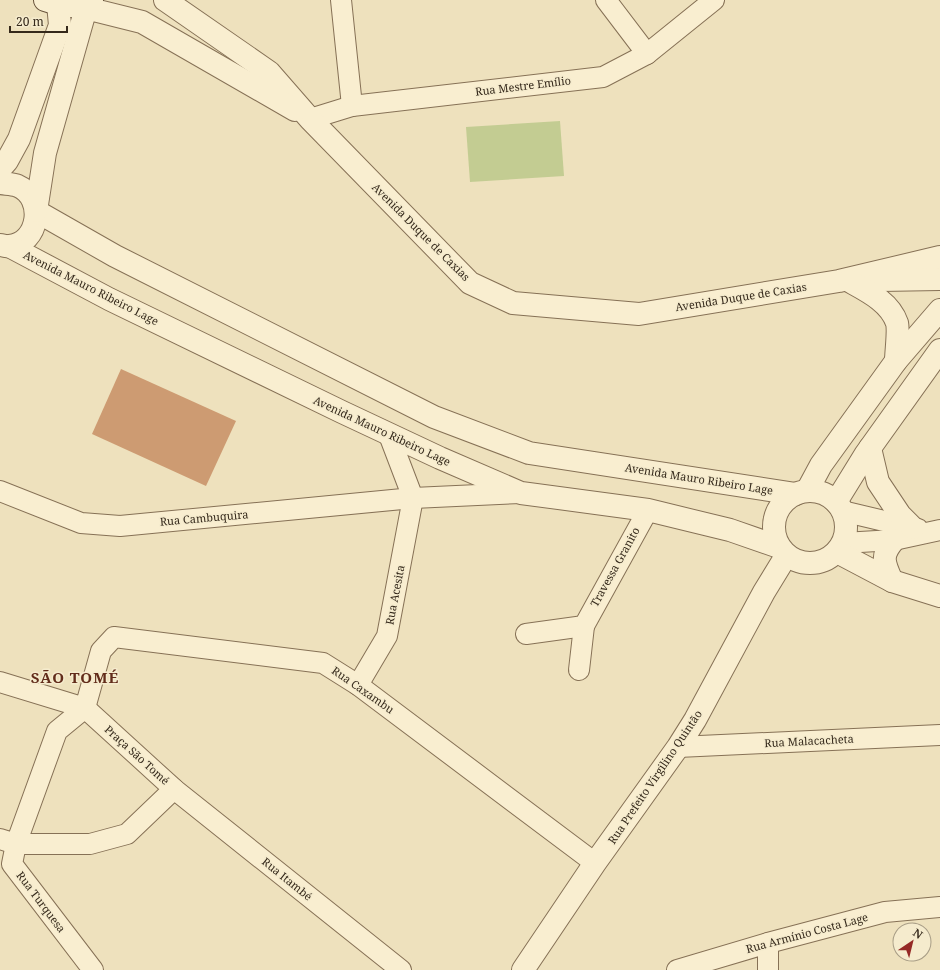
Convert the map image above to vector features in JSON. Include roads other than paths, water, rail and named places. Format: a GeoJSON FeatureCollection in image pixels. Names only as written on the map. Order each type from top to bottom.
{"type":"FeatureCollection","features":[{"type":"Feature","properties":{"kind":"street","name":"Avenida Duque de Caxias"},"geometry":{"type":"LineString","coordinates":[[165,0],[269,72],[310,119],[470,283],[512,302],[639,314],[844,281],[940,256]]}},
{"type":"Feature","properties":{"kind":"street"},"geometry":{"type":"LineString","coordinates":[[341,0],[352,106]]}},
{"type":"Feature","properties":{"kind":"street"},"geometry":{"type":"LineString","coordinates":[[606,0],[647,54]]}},
{"type":"Feature","properties":{"kind":"street","name":"Rua Mestre Emílio"},"geometry":{"type":"LineString","coordinates":[[310,119],[352,106],[603,77],[647,54],[714,0]]}},
{"type":"Feature","properties":{"kind":"street","name":"Avenida Duque de Caxias"},"geometry":{"type":"LineString","coordinates":[[51,2],[89,4],[142,22],[310,119]]}},
{"type":"Feature","properties":{"kind":"street"},"geometry":{"type":"LineString","coordinates":[[0,169],[19,139],[60,25],[51,2]]}},
{"type":"Feature","properties":{"kind":"street"},"geometry":{"type":"LineString","coordinates":[[36,211],[45,153],[89,4]]}},
{"type":"Feature","properties":{"kind":"street"},"geometry":{"type":"LineString","coordinates":[[0,183],[19,187],[27,193],[33,201],[36,211]]}},
{"type":"Feature","properties":{"kind":"street","name":"Avenida Mauro Ribeiro Lage"},"geometry":{"type":"LineString","coordinates":[[4,246],[19,243],[27,238],[33,230],[36,220],[36,211],[115,256],[434,417],[529,453],[801,492]]}},
{"type":"Feature","properties":{"kind":"street","name":"Avenida Mauro Ribeiro Lage"},"geometry":{"type":"LineString","coordinates":[[4,246],[109,299],[389,435],[521,493],[648,510],[730,530],[783,551]]}},
{"type":"Feature","properties":{"kind":"street","name":"Avenida Duque de Caxias"},"geometry":{"type":"LineString","coordinates":[[844,281],[940,279]]}},
{"type":"Feature","properties":{"kind":"street"},"geometry":{"type":"LineString","coordinates":[[844,281],[868,291],[887,306],[897,324],[896,361]]}},
{"type":"Feature","properties":{"kind":"street"},"geometry":{"type":"LineString","coordinates":[[801,492],[896,361],[940,310]]}},
{"type":"Feature","properties":{"kind":"street"},"geometry":{"type":"LineString","coordinates":[[839,507],[870,448],[940,351]]}},
{"type":"Feature","properties":{"kind":"street"},"geometry":{"type":"LineString","coordinates":[[389,435],[413,498]]}},
{"type":"Feature","properties":{"kind":"street"},"geometry":{"type":"LineString","coordinates":[[870,448],[878,482],[900,515],[928,530]]}},
{"type":"Feature","properties":{"kind":"street","name":"Rua Cambuquira"},"geometry":{"type":"LineString","coordinates":[[0,491],[81,523],[120,526],[413,498],[521,493]]}},
{"type":"Feature","properties":{"kind":"street"},"geometry":{"type":"LineString","coordinates":[[801,492],[818,492],[828,496],[839,507],[846,522],[846,533],[840,548],[828,559],[818,563],[807,564],[796,561],[783,551],[774,536],[773,523],[777,511],[785,500],[801,492]]}},
{"type":"Feature","properties":{"kind":"street","name":"Rua Acesita"},"geometry":{"type":"LineString","coordinates":[[358,685],[387,636],[413,498]]}},
{"type":"Feature","properties":{"kind":"street"},"geometry":{"type":"LineString","coordinates":[[839,507],[928,530]]}},
{"type":"Feature","properties":{"kind":"street","name":"Travessa Granito"},"geometry":{"type":"LineString","coordinates":[[578,670],[584,626],[648,510]]}},
{"type":"Feature","properties":{"kind":"street"},"geometry":{"type":"LineString","coordinates":[[840,548],[894,540],[928,530]]}},
{"type":"Feature","properties":{"kind":"street"},"geometry":{"type":"LineString","coordinates":[[892,581],[885,567],[884,558],[887,548],[894,540]]}},
{"type":"Feature","properties":{"kind":"street"},"geometry":{"type":"LineString","coordinates":[[840,548],[892,581],[940,596]]}},
{"type":"Feature","properties":{"kind":"street","name":"Rua Prefeito Virgilino Quintão"},"geometry":{"type":"LineString","coordinates":[[523,970],[595,862],[696,720],[764,592],[783,551]]}},
{"type":"Feature","properties":{"kind":"street"},"geometry":{"type":"LineString","coordinates":[[526,634],[584,626]]}},
{"type":"Feature","properties":{"kind":"street","name":"Rua Caxambu"},"geometry":{"type":"LineString","coordinates":[[85,708],[101,651],[114,637],[324,663],[358,685],[595,862]]}},
{"type":"Feature","properties":{"kind":"street"},"geometry":{"type":"LineString","coordinates":[[0,682],[85,708]]}},
{"type":"Feature","properties":{"kind":"street"},"geometry":{"type":"LineString","coordinates":[[8,842],[56,730],[85,708]]}},
{"type":"Feature","properties":{"kind":"street","name":"Praça São Tomé"},"geometry":{"type":"LineString","coordinates":[[8,842],[90,844],[128,834],[174,789],[85,708]]}},
{"type":"Feature","properties":{"kind":"street","name":"Rua Malacacheta"},"geometry":{"type":"LineString","coordinates":[[678,747],[940,735]]}},
{"type":"Feature","properties":{"kind":"street","name":"Rua Itambé"},"geometry":{"type":"LineString","coordinates":[[174,789],[401,970]]}},
{"type":"Feature","properties":{"kind":"street","name":"Rua Turquesa"},"geometry":{"type":"LineString","coordinates":[[8,842],[12,864],[85,966]]}},
{"type":"Feature","properties":{"kind":"street","name":"Rua Armínio Costa Lage"},"geometry":{"type":"LineString","coordinates":[[677,970],[768,943],[884,912],[940,907]]}},
{"type":"Feature","properties":{"kind":"street"},"geometry":{"type":"LineString","coordinates":[[768,943],[768,970]]}},
{"type":"Feature","properties":{"kind":"district","name":"SÃO TOMÉ"},"geometry":{"type":"Point","coordinates":[75,678]}}]}
